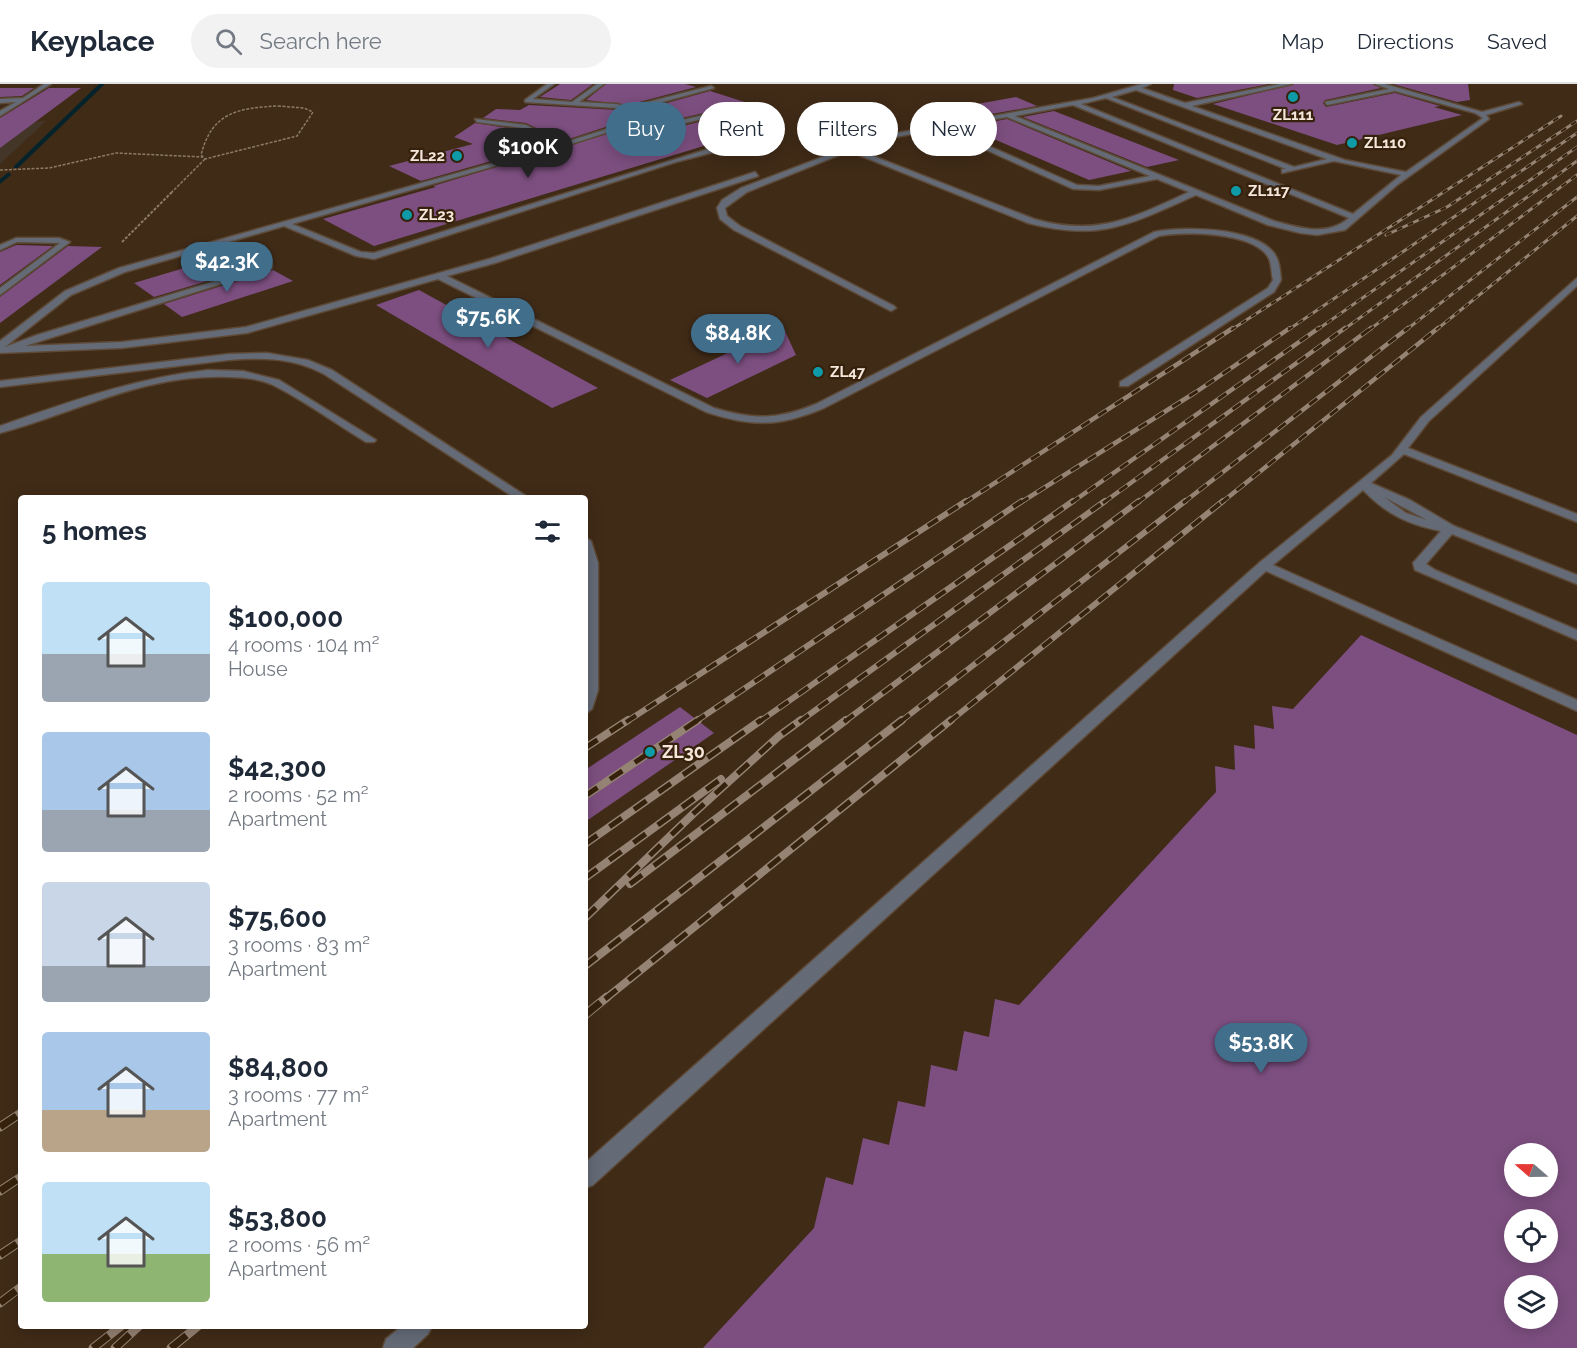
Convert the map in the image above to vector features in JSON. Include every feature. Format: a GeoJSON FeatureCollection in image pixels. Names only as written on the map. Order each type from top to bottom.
{"type":"FeatureCollection","features":[{"type":"Feature","properties":{"kind":"lane"},"geometry":{"type":"LineString","coordinates":[[0,114],[48,84]]}},
{"type":"Feature","properties":{"kind":"lane"},"geometry":{"type":"LineString","coordinates":[[551,84],[527,101],[606,105]]}},
{"type":"Feature","properties":{"kind":"lane"},"geometry":{"type":"LineString","coordinates":[[571,105],[601,84]]}},
{"type":"Feature","properties":{"kind":"lane"},"geometry":{"type":"LineString","coordinates":[[997,117],[1108,97],[1148,84]]}},
{"type":"Feature","properties":{"kind":"lane"},"geometry":{"type":"LineString","coordinates":[[1185,105],[1289,84]]}},
{"type":"Feature","properties":{"kind":"lane"},"geometry":{"type":"LineString","coordinates":[[1008,115],[1271,223],[1300,231],[1329,232],[1342,228],[1356,218],[1387,189],[1487,118],[1482,114],[1378,84]]}},
{"type":"Feature","properties":{"kind":"lane"},"geometry":{"type":"LineString","coordinates":[[1137,87],[1336,159],[1360,166],[1407,174]]}},
{"type":"Feature","properties":{"kind":"lane"},"geometry":{"type":"LineString","coordinates":[[656,102],[711,88]]}},
{"type":"Feature","properties":{"kind":"lane"},"geometry":{"type":"LineString","coordinates":[[1327,104],[1396,89]]}},
{"type":"Feature","properties":{"kind":"lane"},"geometry":{"type":"LineString","coordinates":[[1108,97],[1294,169]]}},
{"type":"Feature","properties":{"kind":"lane"},"geometry":{"type":"LineString","coordinates":[[0,100],[24,100]]}},
{"type":"Feature","properties":{"kind":"lane"},"geometry":{"type":"LineString","coordinates":[[1074,103],[1356,218]]}},
{"type":"Feature","properties":{"kind":"lane"},"geometry":{"type":"LineString","coordinates":[[1482,114],[1519,104]]}},
{"type":"Feature","properties":{"kind":"lane"},"geometry":{"type":"LineString","coordinates":[[477,120],[518,125],[563,145]]}},
{"type":"Feature","properties":{"kind":"lane"},"geometry":{"type":"LineString","coordinates":[[491,130],[511,132],[531,129]]}},
{"type":"Feature","properties":{"kind":"lane"},"geometry":{"type":"LineString","coordinates":[[3,349],[68,293],[122,270],[606,132]]}},
{"type":"Feature","properties":{"kind":"lane"},"geometry":{"type":"LineString","coordinates":[[997,152],[1076,187],[1099,188],[1159,176]]}},
{"type":"Feature","properties":{"kind":"lane"},"geometry":{"type":"LineString","coordinates":[[285,224],[359,254],[374,256],[698,155]]}},
{"type":"Feature","properties":{"kind":"lane"},"geometry":{"type":"LineString","coordinates":[[831,156],[744,190],[725,202],[720,212],[736,228],[891,308]]}},
{"type":"Feature","properties":{"kind":"lane"},"geometry":{"type":"LineString","coordinates":[[867,156],[1031,221],[1062,229],[1107,229],[1196,192]]}},
{"type":"Feature","properties":{"kind":"lane"},"geometry":{"type":"LineString","coordinates":[[1256,177],[1336,159]]}},
{"type":"Feature","properties":{"kind":"lane"},"geometry":{"type":"LineString","coordinates":[[3,349],[122,345],[248,330],[439,276],[755,174]]}},
{"type":"Feature","properties":{"kind":"lane"},"geometry":{"type":"LineString","coordinates":[[439,276],[700,406],[746,421],[763,422],[792,417],[820,406],[1157,234],[1179,230],[1217,233],[1246,240],[1268,250],[1273,256],[1277,280],[1271,290],[1124,384]]}},
{"type":"Feature","properties":{"kind":"lane"},"geometry":{"type":"LineString","coordinates":[[0,248],[15,240],[66,242],[0,292]]}},
{"type":"Feature","properties":{"kind":"lane"},"geometry":{"type":"LineString","coordinates":[[3,349],[269,266]]}},
{"type":"Feature","properties":{"kind":"lane"},"geometry":{"type":"LineString","coordinates":[[588,1174],[1264,566],[1403,450],[1425,419],[1577,281]]}},
{"type":"Feature","properties":{"kind":"lane"},"geometry":{"type":"LineString","coordinates":[[0,384],[229,357],[266,355],[292,358],[328,372],[519,495]]}},
{"type":"Feature","properties":{"kind":"lane"},"geometry":{"type":"LineString","coordinates":[[0,430],[140,384],[183,376],[229,373],[275,382],[370,440]]}},
{"type":"Feature","properties":{"kind":"lane"},"geometry":{"type":"LineString","coordinates":[[1403,450],[1577,518]]}},
{"type":"Feature","properties":{"kind":"lane"},"geometry":{"type":"LineString","coordinates":[[1364,484],[1406,503],[1450,530],[1577,580]]}},
{"type":"Feature","properties":{"kind":"lane"},"geometry":{"type":"LineString","coordinates":[[1450,530],[1420,561],[1420,567],[1577,635]]}},
{"type":"Feature","properties":{"kind":"lane"},"geometry":{"type":"LineString","coordinates":[[588,548],[592,563],[591,690],[588,700]]}},
{"type":"Feature","properties":{"kind":"lane"},"geometry":{"type":"LineString","coordinates":[[1264,566],[1577,706]]}},
{"type":"Feature","properties":{"kind":"lane"},"geometry":{"type":"LineString","coordinates":[[395,1348],[417,1329]]}},
{"type":"Feature","properties":{"kind":"path"},"geometry":{"type":"LineString","coordinates":[[0,170],[49,168],[116,153],[204,158],[280,142],[297,136],[313,112],[298,107],[270,107],[243,110],[227,116],[216,122],[209,134],[202,152],[204,158]]}},
{"type":"Feature","properties":{"kind":"path"},"geometry":{"type":"LineString","coordinates":[[122,270],[122,241],[204,158]]}},
{"type":"Feature","properties":{"kind":"shaded area"},"geometry":{"type":"Polygon","coordinates":[[[46,121],[0,164],[0,124],[46,121]]]}},
{"type":"Feature","properties":{"kind":"building"},"geometry":{"type":"Polygon","coordinates":[[[560,84],[593,84],[571,100],[540,97],[560,84]]]}},
{"type":"Feature","properties":{"kind":"building"},"geometry":{"type":"Polygon","coordinates":[[[606,84],[685,84],[696,87],[639,102],[586,100],[606,84]]]}},
{"type":"Feature","properties":{"kind":"building"},"geometry":{"type":"Polygon","coordinates":[[[1174,84],[1269,84],[1197,98],[1173,90],[1174,84]]]}},
{"type":"Feature","properties":{"kind":"building"},"geometry":{"type":"Polygon","coordinates":[[[1294,84],[1373,84],[1381,88],[1325,100],[1323,103],[1326,107],[1395,93],[1462,115],[1337,145],[1213,104],[1294,84]]]}},
{"type":"Feature","properties":{"kind":"building"},"geometry":{"type":"Polygon","coordinates":[[[1393,84],[1468,84],[1470,100],[1457,102],[1393,84]]]}},
{"type":"Feature","properties":{"kind":"building"},"geometry":{"type":"Polygon","coordinates":[[[0,88],[34,88],[22,96],[0,97],[0,88]]]}},
{"type":"Feature","properties":{"kind":"building"},"geometry":{"type":"Polygon","coordinates":[[[49,88],[81,88],[0,148],[0,118],[49,88]]]}},
{"type":"Feature","properties":{"kind":"building"},"geometry":{"type":"Polygon","coordinates":[[[710,91],[745,102],[698,102],[698,114],[686,117],[686,102],[670,102],[710,91]]]}},
{"type":"Feature","properties":{"kind":"building"},"geometry":{"type":"Polygon","coordinates":[[[1016,97],[1037,106],[997,113],[997,102],[988,102],[1016,97]]]}},
{"type":"Feature","properties":{"kind":"building"},"geometry":{"type":"Polygon","coordinates":[[[529,105],[606,109],[606,127],[563,141],[526,123],[483,118],[496,109],[520,110],[529,105]]]}},
{"type":"Feature","properties":{"kind":"building"},"geometry":{"type":"Polygon","coordinates":[[[1054,111],[1179,160],[1147,167],[1023,117],[1054,111]]]}},
{"type":"Feature","properties":{"kind":"building"},"geometry":{"type":"Polygon","coordinates":[[[1007,119],[1131,171],[1089,180],[997,140],[997,121],[1007,119]]]}},
{"type":"Feature","properties":{"kind":"building"},"geometry":{"type":"Polygon","coordinates":[[[698,122],[698,148],[686,151],[686,125],[698,122]]]}},
{"type":"Feature","properties":{"kind":"building"},"geometry":{"type":"Polygon","coordinates":[[[475,123],[521,130],[551,144],[421,181],[389,166],[473,144],[454,137],[475,123]]]}},
{"type":"Feature","properties":{"kind":"building"},"geometry":{"type":"Polygon","coordinates":[[[606,134],[606,156],[671,156],[374,246],[323,219],[436,187],[433,186],[606,134]]]}},
{"type":"Feature","properties":{"kind":"building"},"geometry":{"type":"Polygon","coordinates":[[[16,245],[53,246],[0,285],[0,252],[16,245]]]}},
{"type":"Feature","properties":{"kind":"building"},"geometry":{"type":"Polygon","coordinates":[[[68,246],[102,247],[0,323],[0,297],[68,246]]]}},
{"type":"Feature","properties":{"kind":"building"},"geometry":{"type":"Polygon","coordinates":[[[241,251],[264,264],[154,297],[134,283],[241,251]]]}},
{"type":"Feature","properties":{"kind":"building"},"geometry":{"type":"Polygon","coordinates":[[[273,270],[293,281],[182,317],[164,304],[273,270]]]}},
{"type":"Feature","properties":{"kind":"building"},"geometry":{"type":"Polygon","coordinates":[[[419,290],[598,388],[552,408],[376,305],[419,290]]]}},
{"type":"Feature","properties":{"kind":"building"},"geometry":{"type":"Polygon","coordinates":[[[783,327],[796,355],[707,398],[670,380],[783,327]]]}},
{"type":"Feature","properties":{"kind":"building"},"geometry":{"type":"Polygon","coordinates":[[[1361,635],[1577,735],[1577,1348],[703,1348],[814,1228],[826,1177],[853,1185],[863,1138],[889,1145],[898,1101],[925,1107],[931,1065],[957,1071],[964,1031],[989,1037],[995,999],[1019,1005],[1216,792],[1215,766],[1235,770],[1234,745],[1255,749],[1254,725],[1274,729],[1272,706],[1293,709],[1361,635]]]}},
{"type":"Feature","properties":{"kind":"building","name":"ZL30"},"geometry":{"type":"Polygon","coordinates":[[[680,707],[714,733],[588,820],[588,768],[680,707]]]}},
{"type":"Feature","properties":{"kind":"waterway"},"geometry":{"type":"LineString","coordinates":[[16,167],[102,84]]}},
{"type":"Feature","properties":{"kind":"waterway"},"geometry":{"type":"LineString","coordinates":[[0,182],[9,174]]}},
{"type":"Feature","properties":{"kind":"railway"},"geometry":{"type":"LineString","coordinates":[[1231,330],[1561,116]]}},
{"type":"Feature","properties":{"kind":"railway"},"geometry":{"type":"LineString","coordinates":[[1386,235],[1447,207],[1577,121]]}},
{"type":"Feature","properties":{"kind":"railway"},"geometry":{"type":"LineString","coordinates":[[1288,330],[1577,133]]}},
{"type":"Feature","properties":{"kind":"railway"},"geometry":{"type":"LineString","coordinates":[[1317,330],[1577,147]]}},
{"type":"Feature","properties":{"kind":"railway"},"geometry":{"type":"LineString","coordinates":[[1343,330],[1577,161]]}},
{"type":"Feature","properties":{"kind":"railway"},"geometry":{"type":"LineString","coordinates":[[1369,330],[1577,175]]}},
{"type":"Feature","properties":{"kind":"railway"},"geometry":{"type":"LineString","coordinates":[[1406,330],[1577,197]]}},
{"type":"Feature","properties":{"kind":"railway"},"geometry":{"type":"LineString","coordinates":[[1436,330],[1577,216]]}},
{"type":"Feature","properties":{"kind":"railway"},"geometry":{"type":"LineString","coordinates":[[964,503],[1233,328]]}},
{"type":"Feature","properties":{"kind":"railway"},"geometry":{"type":"LineString","coordinates":[[1020,503],[1196,392],[1290,328]]}},
{"type":"Feature","properties":{"kind":"railway"},"geometry":{"type":"LineString","coordinates":[[1071,503],[1319,328]]}},
{"type":"Feature","properties":{"kind":"railway"},"geometry":{"type":"LineString","coordinates":[[1103,503],[1345,328]]}},
{"type":"Feature","properties":{"kind":"railway"},"geometry":{"type":"LineString","coordinates":[[1137,503],[1371,328]]}},
{"type":"Feature","properties":{"kind":"railway"},"geometry":{"type":"LineString","coordinates":[[1183,503],[1408,328]]}},
{"type":"Feature","properties":{"kind":"railway"},"geometry":{"type":"LineString","coordinates":[[1221,503],[1438,328]]}},
{"type":"Feature","properties":{"kind":"railway"},"geometry":{"type":"LineString","coordinates":[[626,722],[966,501]]}},
{"type":"Feature","properties":{"kind":"railway"},"geometry":{"type":"LineString","coordinates":[[695,722],[1022,501]]}},
{"type":"Feature","properties":{"kind":"railway"},"geometry":{"type":"LineString","coordinates":[[759,722],[1073,501]]}},
{"type":"Feature","properties":{"kind":"railway"},"geometry":{"type":"LineString","coordinates":[[799,722],[1105,501]]}},
{"type":"Feature","properties":{"kind":"railway"},"geometry":{"type":"LineString","coordinates":[[844,722],[1139,501]]}},
{"type":"Feature","properties":{"kind":"railway"},"geometry":{"type":"LineString","coordinates":[[900,722],[1185,501]]}},
{"type":"Feature","properties":{"kind":"railway"},"geometry":{"type":"LineString","coordinates":[[949,722],[1223,501]]}},
{"type":"Feature","properties":{"kind":"railway"},"geometry":{"type":"LineString","coordinates":[[588,746],[628,720]]}},
{"type":"Feature","properties":{"kind":"railway"},"geometry":{"type":"LineString","coordinates":[[588,794],[698,720]]}},
{"type":"Feature","properties":{"kind":"railway"},"geometry":{"type":"LineString","coordinates":[[588,842],[761,720]]}},
{"type":"Feature","properties":{"kind":"railway"},"geometry":{"type":"LineString","coordinates":[[588,915],[694,813],[779,736],[801,720]]}},
{"type":"Feature","properties":{"kind":"railway"},"geometry":{"type":"LineString","coordinates":[[630,884],[846,720]]}},
{"type":"Feature","properties":{"kind":"railway"},"geometry":{"type":"LineString","coordinates":[[588,964],[902,720]]}},
{"type":"Feature","properties":{"kind":"railway"},"geometry":{"type":"LineString","coordinates":[[605,999],[951,720]]}},
{"type":"Feature","properties":{"kind":"railway"},"geometry":{"type":"LineString","coordinates":[[588,876],[721,779]]}},
{"type":"Feature","properties":{"kind":"railway"},"geometry":{"type":"LineString","coordinates":[[588,1013],[607,997]]}},
{"type":"Feature","properties":{"kind":"railway"},"geometry":{"type":"LineString","coordinates":[[0,1127],[18,1115]]}},
{"type":"Feature","properties":{"kind":"railway"},"geometry":{"type":"LineString","coordinates":[[0,1191],[18,1179]]}},
{"type":"Feature","properties":{"kind":"railway"},"geometry":{"type":"LineString","coordinates":[[0,1255],[18,1243]]}},
{"type":"Feature","properties":{"kind":"railway"},"geometry":{"type":"LineString","coordinates":[[0,1303],[18,1289]]}},
{"type":"Feature","properties":{"kind":"railway"},"geometry":{"type":"LineString","coordinates":[[93,1348],[117,1329]]}},
{"type":"Feature","properties":{"kind":"railway"},"geometry":{"type":"LineString","coordinates":[[115,1348],[136,1329]]}},
{"type":"Feature","properties":{"kind":"railway"},"geometry":{"type":"LineString","coordinates":[[171,1348],[194,1329]]}},
{"type":"Feature","properties":{"kind":"place","name":"ZL111"},"geometry":{"type":"Point","coordinates":[1293,97]}},
{"type":"Feature","properties":{"kind":"place","name":"ZL110"},"geometry":{"type":"Point","coordinates":[1352,143]}},
{"type":"Feature","properties":{"kind":"place","name":"ZL22"},"geometry":{"type":"Point","coordinates":[457,156]}},
{"type":"Feature","properties":{"kind":"place","name":"ZL117"},"geometry":{"type":"Point","coordinates":[1236,191]}},
{"type":"Feature","properties":{"kind":"place","name":"ZL23"},"geometry":{"type":"Point","coordinates":[407,215]}},
{"type":"Feature","properties":{"kind":"place","name":"ZL47"},"geometry":{"type":"Point","coordinates":[818,372]}},
{"type":"Feature","properties":{"kind":"place","name":"ZL30"},"geometry":{"type":"Point","coordinates":[650,752]}}]}
